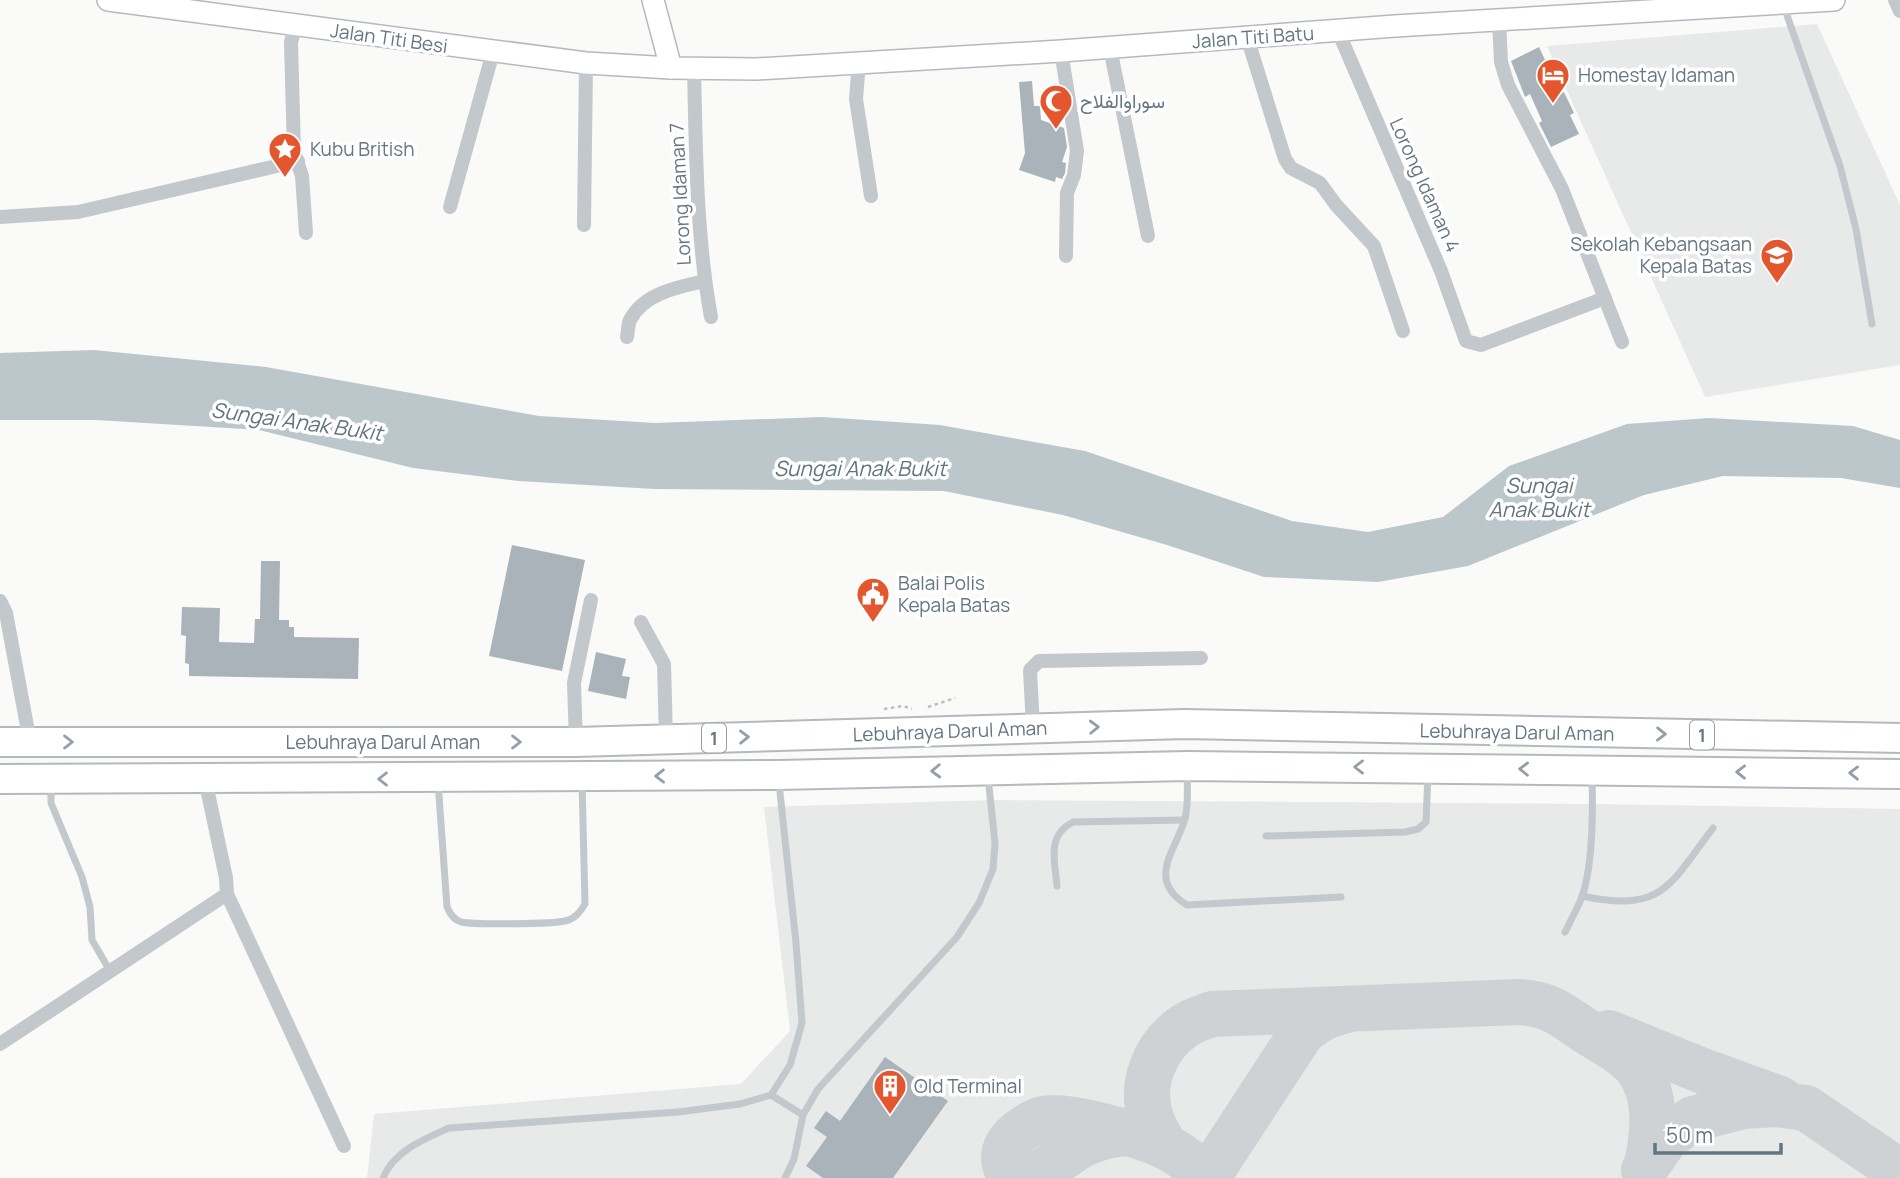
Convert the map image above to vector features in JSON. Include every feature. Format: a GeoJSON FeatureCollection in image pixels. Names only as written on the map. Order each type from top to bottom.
{"type":"FeatureCollection","features":[{"type":"Feature","properties":{"kind":"highway","name":"Lebuhraya Darul Aman"},"geometry":{"type":"LineString","coordinates":[[0,742],[576,742],[1184,724],[1900,738]]}},
{"type":"Feature","properties":{"kind":"highway"},"geometry":{"type":"LineString","coordinates":[[1184,724],[1187,766]]}},
{"type":"Feature","properties":{"kind":"highway"},"geometry":{"type":"LineString","coordinates":[[1592,771],[1593,734]]}},
{"type":"Feature","properties":{"kind":"highway","name":"Lebuhraya Darul Aman"},"geometry":{"type":"LineString","coordinates":[[0,779],[438,779],[1187,766],[1900,774]]}},
{"type":"Feature","properties":{"kind":"main road","name":"Jalan Titi Besi"},"geometry":{"type":"LineString","coordinates":[[108,0],[493,52],[586,63],[671,68]]}},
{"type":"Feature","properties":{"kind":"main road"},"geometry":{"type":"LineString","coordinates":[[653,0],[671,68]]}},
{"type":"Feature","properties":{"kind":"main road","name":"Jalan Titi Batu"},"geometry":{"type":"LineString","coordinates":[[671,68],[756,69],[1834,0]]}},
{"type":"Feature","properties":{"kind":"street"},"geometry":{"type":"LineString","coordinates":[[1895,0],[1900,11]]}},
{"type":"Feature","properties":{"kind":"street"},"geometry":{"type":"LineString","coordinates":[[1499,20],[1501,62],[1508,86],[1562,189],[1622,342]]}},
{"type":"Feature","properties":{"kind":"street"},"geometry":{"type":"LineString","coordinates":[[296,25],[291,43],[294,152],[302,176],[306,233]]}},
{"type":"Feature","properties":{"kind":"street","name":"Lorong Idaman 4"},"geometry":{"type":"LineString","coordinates":[[1338,31],[1441,271],[1466,341],[1481,345],[1605,298]]}},
{"type":"Feature","properties":{"kind":"street"},"geometry":{"type":"LineString","coordinates":[[1247,37],[1285,159],[1291,168],[1320,183],[1336,205],[1374,246],[1404,331]]}},
{"type":"Feature","properties":{"kind":"street"},"geometry":{"type":"LineString","coordinates":[[1110,48],[1148,236]]}},
{"type":"Feature","properties":{"kind":"street"},"geometry":{"type":"LineString","coordinates":[[1061,51],[1077,151],[1074,175],[1067,193],[1066,256]]}},
{"type":"Feature","properties":{"kind":"street"},"geometry":{"type":"LineString","coordinates":[[450,207],[493,52]]}},
{"type":"Feature","properties":{"kind":"street"},"geometry":{"type":"LineString","coordinates":[[859,61],[856,99],[871,196]]}},
{"type":"Feature","properties":{"kind":"street"},"geometry":{"type":"LineString","coordinates":[[584,225],[586,63]]}},
{"type":"Feature","properties":{"kind":"street","name":"Lorong Idaman 7"},"geometry":{"type":"LineString","coordinates":[[694,68],[696,151],[705,281],[711,317]]}},
{"type":"Feature","properties":{"kind":"street"},"geometry":{"type":"LineString","coordinates":[[0,216],[78,212],[298,161]]}},
{"type":"Feature","properties":{"kind":"street"},"geometry":{"type":"LineString","coordinates":[[627,337],[630,321],[644,304],[669,288],[705,281]]}},
{"type":"Feature","properties":{"kind":"street"},"geometry":{"type":"LineString","coordinates":[[576,742],[574,683],[591,600]]}},
{"type":"Feature","properties":{"kind":"street"},"geometry":{"type":"LineString","coordinates":[[0,601],[6,613],[30,742]]}},
{"type":"Feature","properties":{"kind":"street"},"geometry":{"type":"LineString","coordinates":[[640,622],[664,664],[666,739]]}},
{"type":"Feature","properties":{"kind":"street"},"geometry":{"type":"LineString","coordinates":[[1033,728],[1030,670],[1039,661],[1201,658]]}},
{"type":"Feature","properties":{"kind":"street"},"geometry":{"type":"LineString","coordinates":[[205,779],[227,894],[344,1146]]}},
{"type":"Feature","properties":{"kind":"street"},"geometry":{"type":"LineString","coordinates":[[0,1044],[227,894]]}},
{"type":"Feature","properties":{"kind":"lane"},"geometry":{"type":"LineString","coordinates":[[1782,4],[1840,166],[1856,229],[1872,324]]}},
{"type":"Feature","properties":{"kind":"lane"},"geometry":{"type":"LineString","coordinates":[[1187,766],[1184,820],[1170,851],[1166,884],[1174,897],[1187,905],[1340,897]]}},
{"type":"Feature","properties":{"kind":"lane"},"geometry":{"type":"LineString","coordinates":[[1266,836],[1405,832],[1418,829],[1426,822],[1428,767]]}},
{"type":"Feature","properties":{"kind":"lane"},"geometry":{"type":"LineString","coordinates":[[785,1178],[794,1158],[803,1115],[818,1089],[957,937],[979,903],[993,869],[995,842],[987,769]]}},
{"type":"Feature","properties":{"kind":"lane"},"geometry":{"type":"LineString","coordinates":[[1565,932],[1582,896],[1587,876],[1592,771]]}},
{"type":"Feature","properties":{"kind":"lane"},"geometry":{"type":"LineString","coordinates":[[383,1178],[389,1164],[417,1142],[449,1128],[678,1112],[740,1104],[771,1095],[790,1065],[802,1023],[778,775]]}},
{"type":"Feature","properties":{"kind":"lane"},"geometry":{"type":"LineString","coordinates":[[438,779],[447,907],[450,914],[460,922],[486,923],[565,921],[577,915],[585,904],[582,777]]}},
{"type":"Feature","properties":{"kind":"lane"},"geometry":{"type":"LineString","coordinates":[[51,779],[51,803],[82,877],[90,907],[92,940],[111,971]]}},
{"type":"Feature","properties":{"kind":"lane"},"geometry":{"type":"LineString","coordinates":[[1057,887],[1054,848],[1056,836],[1073,822],[1184,820]]}},
{"type":"Feature","properties":{"kind":"lane"},"geometry":{"type":"LineString","coordinates":[[1582,896],[1610,902],[1630,902],[1652,896],[1670,885],[1713,828]]}},
{"type":"Feature","properties":{"kind":"lane"},"geometry":{"type":"LineString","coordinates":[[771,1095],[803,1115]]}},
{"type":"Feature","properties":{"kind":"path"},"geometry":{"type":"LineString","coordinates":[[925,708],[955,698]]}},
{"type":"Feature","properties":{"kind":"path"},"geometry":{"type":"LineString","coordinates":[[882,709],[903,706],[915,710]]}},
{"type":"Feature","properties":{"kind":"shaded area","name":"Sekolah Kebangsaan Kepala Batas"},"geometry":{"type":"Polygon","coordinates":[[[1817,24],[1900,205],[1900,365],[1705,397],[1547,46],[1817,24]]]}},
{"type":"Feature","properties":{"kind":"shaded area"},"geometry":{"type":"Polygon","coordinates":[[[992,800],[1900,809],[1900,1178],[367,1178],[374,1114],[741,1084],[790,1031],[764,807],[992,800]]]}},
{"type":"Feature","properties":{"kind":"water","name":"Sungai Anak Bukit"},"geometry":{"type":"Polygon","coordinates":[[[94,350],[266,367],[539,416],[655,423],[822,417],[940,425],[1085,451],[1292,521],[1368,532],[1443,517],[1509,466],[1627,424],[1709,418],[1853,426],[1900,440],[1900,488],[1841,478],[1723,476],[1644,495],[1468,566],[1378,582],[1264,577],[1063,515],[944,491],[654,489],[519,481],[413,468],[259,430],[96,420],[0,420],[0,353],[94,350]]]}},
{"type":"Feature","properties":{"kind":"building","name":"Homestay Idaman"},"geometry":{"type":"Polygon","coordinates":[[[1539,47],[1561,94],[1564,92],[1574,113],[1570,115],[1579,134],[1551,147],[1539,123],[1542,121],[1530,94],[1525,97],[1511,61],[1539,47]]]}},
{"type":"Feature","properties":{"kind":"building","name":"سوراوالفلاح"},"geometry":{"type":"Polygon","coordinates":[[[1032,81],[1034,106],[1040,106],[1041,120],[1064,128],[1067,147],[1062,162],[1066,163],[1065,173],[1062,179],[1056,177],[1055,182],[1019,170],[1025,153],[1019,82],[1032,81]]]}},
{"type":"Feature","properties":{"kind":"building"},"geometry":{"type":"Polygon","coordinates":[[[512,545],[585,560],[562,671],[489,656],[512,545]]]}},
{"type":"Feature","properties":{"kind":"building"},"geometry":{"type":"Polygon","coordinates":[[[261,561],[280,561],[279,620],[289,620],[289,627],[294,627],[294,637],[359,638],[358,679],[189,676],[189,664],[185,663],[186,636],[181,635],[182,607],[220,608],[219,642],[254,643],[255,619],[260,619],[261,561]]]}},
{"type":"Feature","properties":{"kind":"building"},"geometry":{"type":"Polygon","coordinates":[[[596,652],[626,659],[622,676],[630,677],[626,699],[588,691],[596,652]]]}},
{"type":"Feature","properties":{"kind":"building","name":"Old Terminal"},"geometry":{"type":"Polygon","coordinates":[[[885,1057],[948,1101],[893,1178],[823,1178],[806,1166],[827,1137],[814,1128],[826,1111],[840,1121],[885,1057]]]}},
{"type":"Feature","properties":{"kind":"taxiway"},"geometry":{"type":"LineString","coordinates":[[1165,1146],[1148,1108],[1148,1081],[1152,1067],[1166,1044],[1175,1033],[1196,1020],[1212,1014],[1519,1002],[1556,1011],[1619,1052],[1636,1067],[1643,1078],[1651,1102],[1652,1128],[1647,1166]]}},
{"type":"Feature","properties":{"kind":"taxiway"},"geometry":{"type":"LineString","coordinates":[[1207,1178],[1301,1034],[1322,1019],[1347,1010]]}},
{"type":"Feature","properties":{"kind":"taxiway"},"geometry":{"type":"LineString","coordinates":[[1609,1033],[1780,1099]]}},
{"type":"Feature","properties":{"kind":"taxiway"},"geometry":{"type":"LineString","coordinates":[[1644,1170],[1667,1137],[1693,1119],[1743,1106],[1775,1104],[1806,1108],[1900,1172]]}},
{"type":"Feature","properties":{"kind":"taxiway"},"geometry":{"type":"LineString","coordinates":[[1013,1178],[1004,1162],[1008,1144],[1028,1126],[1043,1119],[1054,1118],[1102,1126],[1162,1145],[1211,1178]]}},
{"type":"Feature","properties":{"kind":"taxiway"},"geometry":{"type":"LineString","coordinates":[[1035,1178],[1088,1142],[1127,1133]]}},
{"type":"Feature","properties":{"kind":"place","name":"Homestay Idaman"},"geometry":{"type":"Point","coordinates":[1553,105]}},
{"type":"Feature","properties":{"kind":"place","name":"سوراوالفلاح"},"geometry":{"type":"Point","coordinates":[1056,131]}},
{"type":"Feature","properties":{"kind":"place","name":"Kubu British"},"geometry":{"type":"Point","coordinates":[285,179]}},
{"type":"Feature","properties":{"kind":"place","name":"Sekolah Kebangsaan Kepala Batas"},"geometry":{"type":"Point","coordinates":[1777,285]}},
{"type":"Feature","properties":{"kind":"place","name":"Balai Polis Kepala Batas"},"geometry":{"type":"Point","coordinates":[873,624]}},
{"type":"Feature","properties":{"kind":"place","name":"Old Terminal"},"geometry":{"type":"Point","coordinates":[890,1116]}}]}
